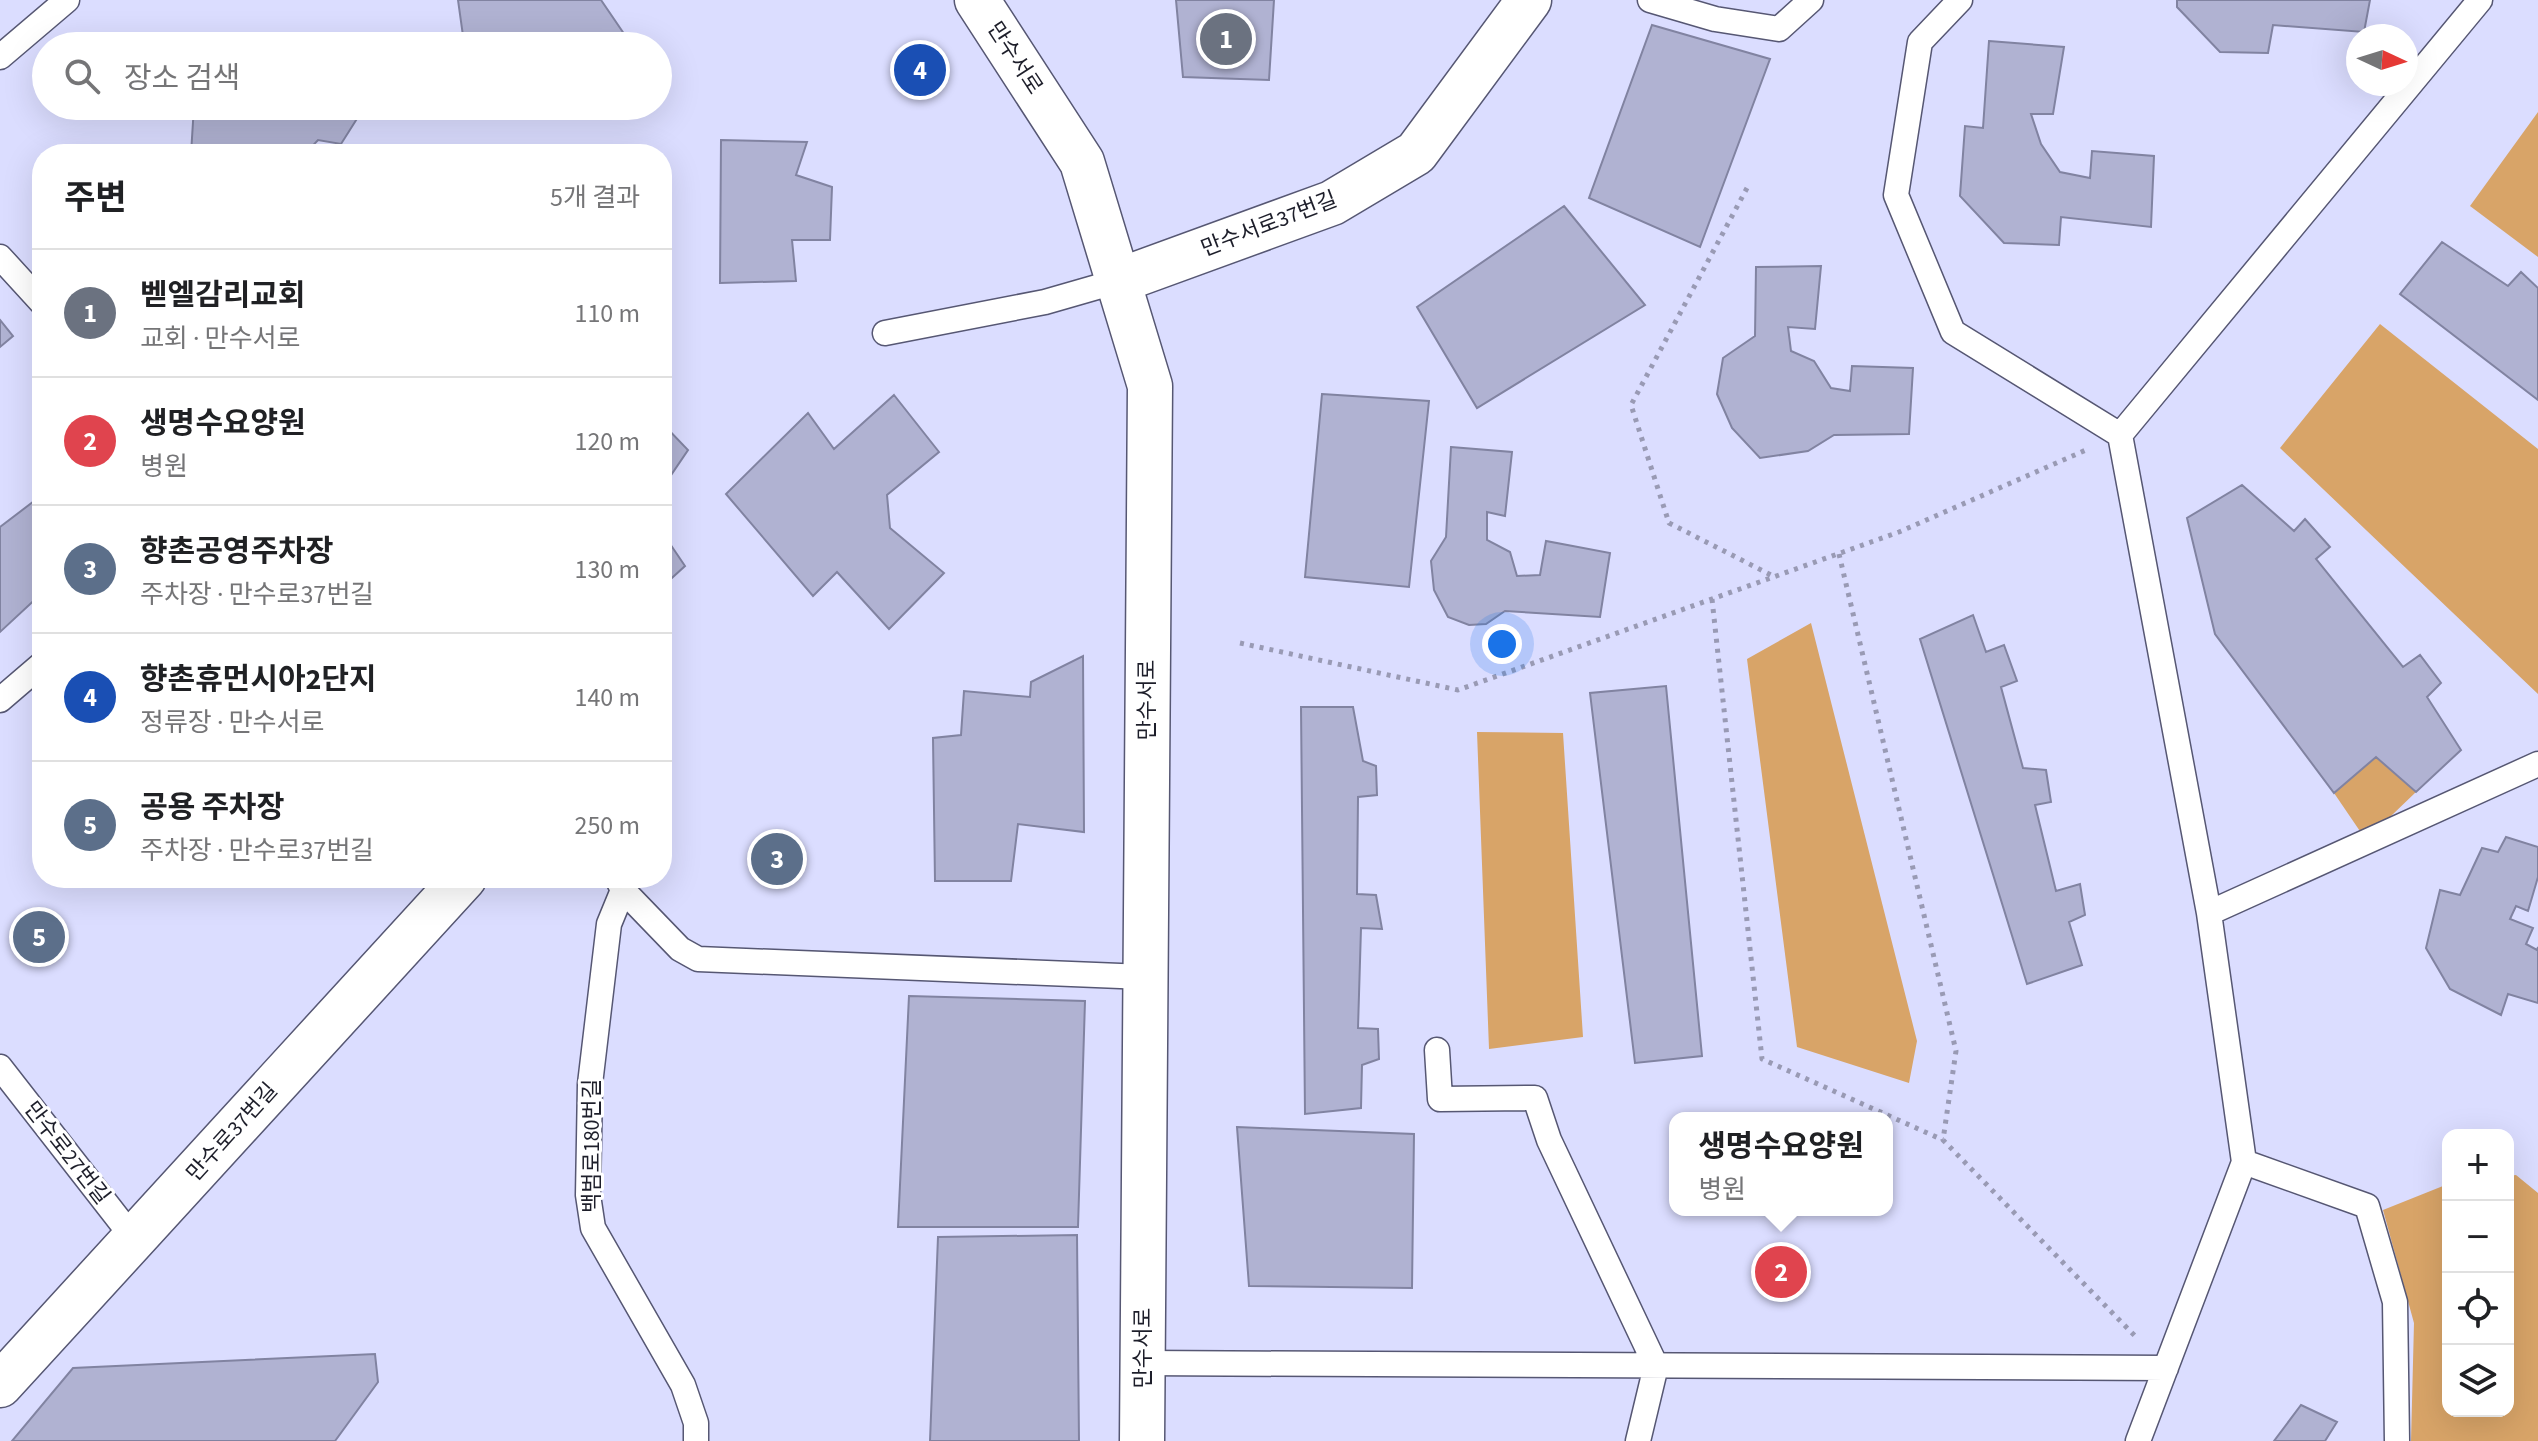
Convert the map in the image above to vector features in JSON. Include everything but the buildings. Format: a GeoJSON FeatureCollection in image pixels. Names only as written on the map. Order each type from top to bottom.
{"type":"FeatureCollection","features":[{"type":"Feature","properties":{"kind":"street","name":"만수서로"},"geometry":{"type":"LineString","coordinates":[[977,0],[1082,162],[1150,386],[1142,1441]]}},
{"type":"Feature","properties":{"kind":"street","name":"만수서로37번길"},"geometry":{"type":"LineString","coordinates":[[1118,281],[1332,203],[1416,153],[1529,0]]}},
{"type":"Feature","properties":{"kind":"street","name":"만수로37번길"},"geometry":{"type":"LineString","coordinates":[[0,1385],[455,888]]}},
{"type":"Feature","properties":{"kind":"lane"},"geometry":{"type":"LineString","coordinates":[[0,57],[67,0]]}},
{"type":"Feature","properties":{"kind":"lane"},"geometry":{"type":"LineString","coordinates":[[1650,0],[1715,19],[1779,29],[1811,0]]}},
{"type":"Feature","properties":{"kind":"lane"},"geometry":{"type":"LineString","coordinates":[[1960,0],[1920,42],[1896,195],[1953,332],[2120,435],[2209,913],[2244,1162],[2138,1441]]}},
{"type":"Feature","properties":{"kind":"lane"},"geometry":{"type":"LineString","coordinates":[[2120,435],[2480,0]]}},
{"type":"Feature","properties":{"kind":"lane"},"geometry":{"type":"LineString","coordinates":[[0,257],[32,292]]}},
{"type":"Feature","properties":{"kind":"lane"},"geometry":{"type":"LineString","coordinates":[[885,333],[1045,302],[1118,281]]}},
{"type":"Feature","properties":{"kind":"lane"},"geometry":{"type":"LineString","coordinates":[[0,700],[32,673]]}},
{"type":"Feature","properties":{"kind":"lane"},"geometry":{"type":"LineString","coordinates":[[2209,913],[2538,764]]}},
{"type":"Feature","properties":{"kind":"lane","name":"백범로180번길"},"geometry":{"type":"LineString","coordinates":[[619,888],[609,924],[590,1084],[588,1195],[593,1228],[683,1385],[696,1423],[696,1441]]}},
{"type":"Feature","properties":{"kind":"lane"},"geometry":{"type":"LineString","coordinates":[[624,888],[680,949],[698,959],[1145,977]]}},
{"type":"Feature","properties":{"kind":"lane"},"geometry":{"type":"LineString","coordinates":[[1437,1050],[1440,1099],[1535,1098],[1549,1140],[1656,1366],[1638,1441]]}},
{"type":"Feature","properties":{"kind":"lane","name":"만수로27번길"},"geometry":{"type":"LineString","coordinates":[[0,1067],[134,1239]]}},
{"type":"Feature","properties":{"kind":"lane"},"geometry":{"type":"LineString","coordinates":[[2244,1162],[2367,1206],[2395,1302],[2397,1441]]}},
{"type":"Feature","properties":{"kind":"lane"},"geometry":{"type":"LineString","coordinates":[[1143,1363],[2166,1368]]}},
{"type":"Feature","properties":{"kind":"path"},"geometry":{"type":"LineString","coordinates":[[1747,188],[1631,405],[1669,523],[1774,577]]}},
{"type":"Feature","properties":{"kind":"path"},"geometry":{"type":"LineString","coordinates":[[1240,643],[1458,690],[1899,532],[2120,435]]}},
{"type":"Feature","properties":{"kind":"path"},"geometry":{"type":"LineString","coordinates":[[1839,554],[1956,1051],[1943,1140]]}},
{"type":"Feature","properties":{"kind":"path"},"geometry":{"type":"LineString","coordinates":[[1712,599],[1762,1059],[1880,1112]]}},
{"type":"Feature","properties":{"kind":"path"},"geometry":{"type":"LineString","coordinates":[[1893,1118],[1943,1140],[2166,1368]]}},
{"type":"Feature","properties":{"kind":"shaded area"},"geometry":{"type":"Polygon","coordinates":[[[2538,112],[2538,257],[2470,206],[2538,112]]]}},
{"type":"Feature","properties":{"kind":"shaded area"},"geometry":{"type":"Polygon","coordinates":[[[2380,324],[2538,449],[2538,694],[2280,448],[2380,324]]]}},
{"type":"Feature","properties":{"kind":"shaded area"},"geometry":{"type":"Polygon","coordinates":[[[1811,623],[1917,1041],[1909,1083],[1797,1047],[1747,659],[1811,623]]]}},
{"type":"Feature","properties":{"kind":"shaded area"},"geometry":{"type":"Polygon","coordinates":[[[1477,732],[1563,733],[1583,1037],[1489,1049],[1477,732]]]}},
{"type":"Feature","properties":{"kind":"shaded area"},"geometry":{"type":"Polygon","coordinates":[[[2376,757],[2416,792],[2366,840],[2334,793],[2376,757]]]}},
{"type":"Feature","properties":{"kind":"shaded area"},"geometry":{"type":"Polygon","coordinates":[[[2514,1175],[2538,1193],[2538,1441],[2411,1441],[2414,1323],[2383,1210],[2442,1186],[2442,1417],[2514,1417],[2514,1175]]]}},
{"type":"Feature","properties":{"kind":"place","name":"벧엘감리교회"},"geometry":{"type":"Point","coordinates":[1226,39]}},
{"type":"Feature","properties":{"kind":"place","name":"향촌휴먼시아2단지"},"geometry":{"type":"Point","coordinates":[920,70]}},
{"type":"Feature","properties":{"kind":"place","name":"향촌공영주차장"},"geometry":{"type":"Point","coordinates":[777,859]}},
{"type":"Feature","properties":{"kind":"place","name":"공용 주차장"},"geometry":{"type":"Point","coordinates":[39,937]}},
{"type":"Feature","properties":{"kind":"place","name":"생명수요양원"},"geometry":{"type":"Point","coordinates":[1781,1272]}}]}
